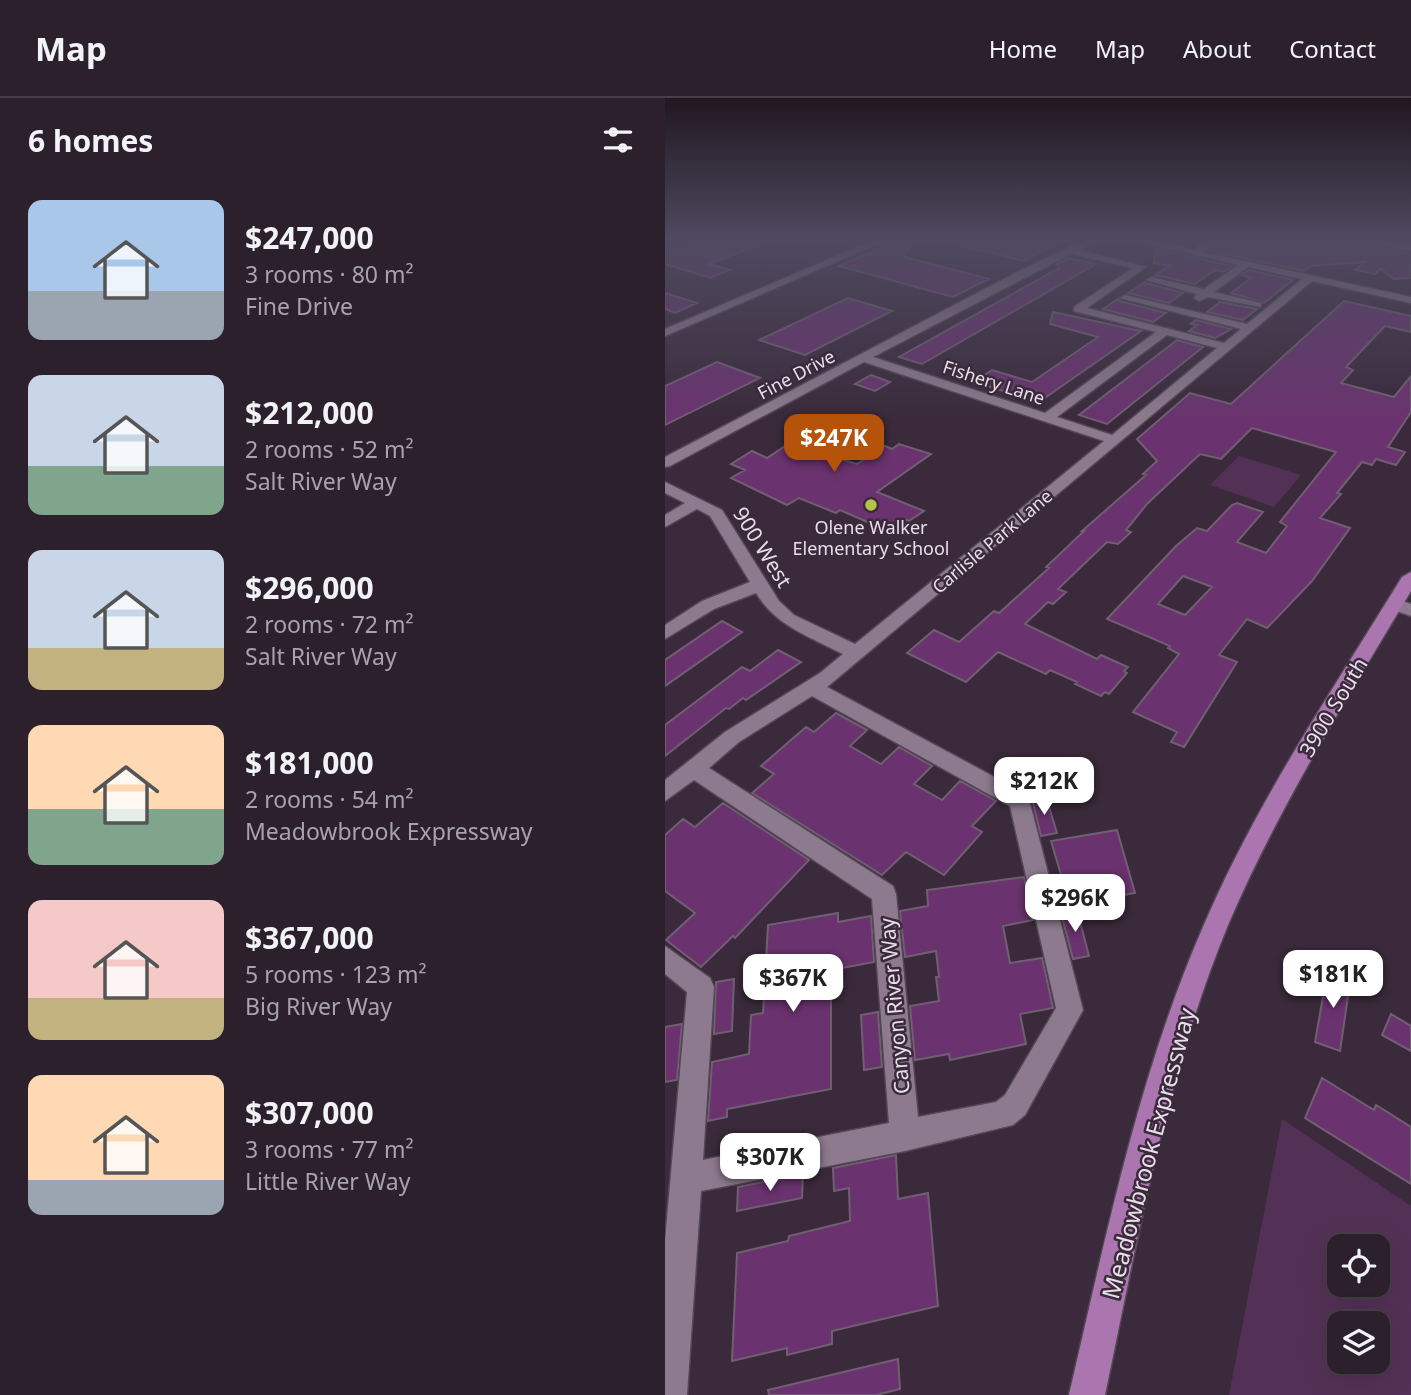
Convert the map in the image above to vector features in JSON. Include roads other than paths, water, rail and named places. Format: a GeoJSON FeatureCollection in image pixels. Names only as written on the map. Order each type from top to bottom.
{"type":"FeatureCollection","features":[{"type":"Feature","properties":{"kind":"main road","name":"3900 South"},"geometry":{"type":"LineString","coordinates":[[1256,838],[1406,595]]}},
{"type":"Feature","properties":{"kind":"main road","name":"Meadowbrook Expressway"},"geometry":{"type":"LineString","coordinates":[[1087,1395],[1165,1070],[1215,927],[1256,838]]}},
{"type":"Feature","properties":{"kind":"street"},"geometry":{"type":"LineString","coordinates":[[665,333],[743,300]]}},
{"type":"Feature","properties":{"kind":"street","name":"Fine Drive"},"geometry":{"type":"LineString","coordinates":[[665,463],[975,300]]}},
{"type":"Feature","properties":{"kind":"street"},"geometry":{"type":"LineString","coordinates":[[1092,300],[1078,309],[1226,347]]}},
{"type":"Feature","properties":{"kind":"street"},"geometry":{"type":"LineString","coordinates":[[1131,300],[1248,328]]}},
{"type":"Feature","properties":{"kind":"street"},"geometry":{"type":"LineString","coordinates":[[1180,311],[1197,300]]}},
{"type":"Feature","properties":{"kind":"street"},"geometry":{"type":"LineString","coordinates":[[1234,300],[1257,305]]}},
{"type":"Feature","properties":{"kind":"street","name":"Carlisle Park Lane"},"geometry":{"type":"LineString","coordinates":[[665,792],[732,737],[813,688],[857,653],[1283,300]]}},
{"type":"Feature","properties":{"kind":"street"},"geometry":{"type":"LineString","coordinates":[[1047,418],[1165,331]]}},
{"type":"Feature","properties":{"kind":"street","name":"Fishery Lane"},"geometry":{"type":"LineString","coordinates":[[863,358],[1114,440]]}},
{"type":"Feature","properties":{"kind":"street","name":"900 West"},"geometry":{"type":"LineString","coordinates":[[665,487],[716,513],[772,605],[789,619],[857,653]]}},
{"type":"Feature","properties":{"kind":"street"},"geometry":{"type":"LineString","coordinates":[[665,522],[698,502]]}},
{"type":"Feature","properties":{"kind":"street"},"geometry":{"type":"LineString","coordinates":[[665,634],[708,605],[759,585]]}},
{"type":"Feature","properties":{"kind":"street"},"geometry":{"type":"LineString","coordinates":[[687,1178],[1003,1115],[1015,1105],[1069,1010],[1020,801],[813,688]]}},
{"type":"Feature","properties":{"kind":"street","name":"Canyon River Way"},"geometry":{"type":"LineString","coordinates":[[694,769],[884,894],[905,1136]]}},
{"type":"Feature","properties":{"kind":"street"},"geometry":{"type":"LineString","coordinates":[[665,958],[701,987],[669,1395]]}},
{"type":"Feature","properties":{"kind":"place","name":"Olene Walker Elementary School"},"geometry":{"type":"Point","coordinates":[871,505]}}]}
